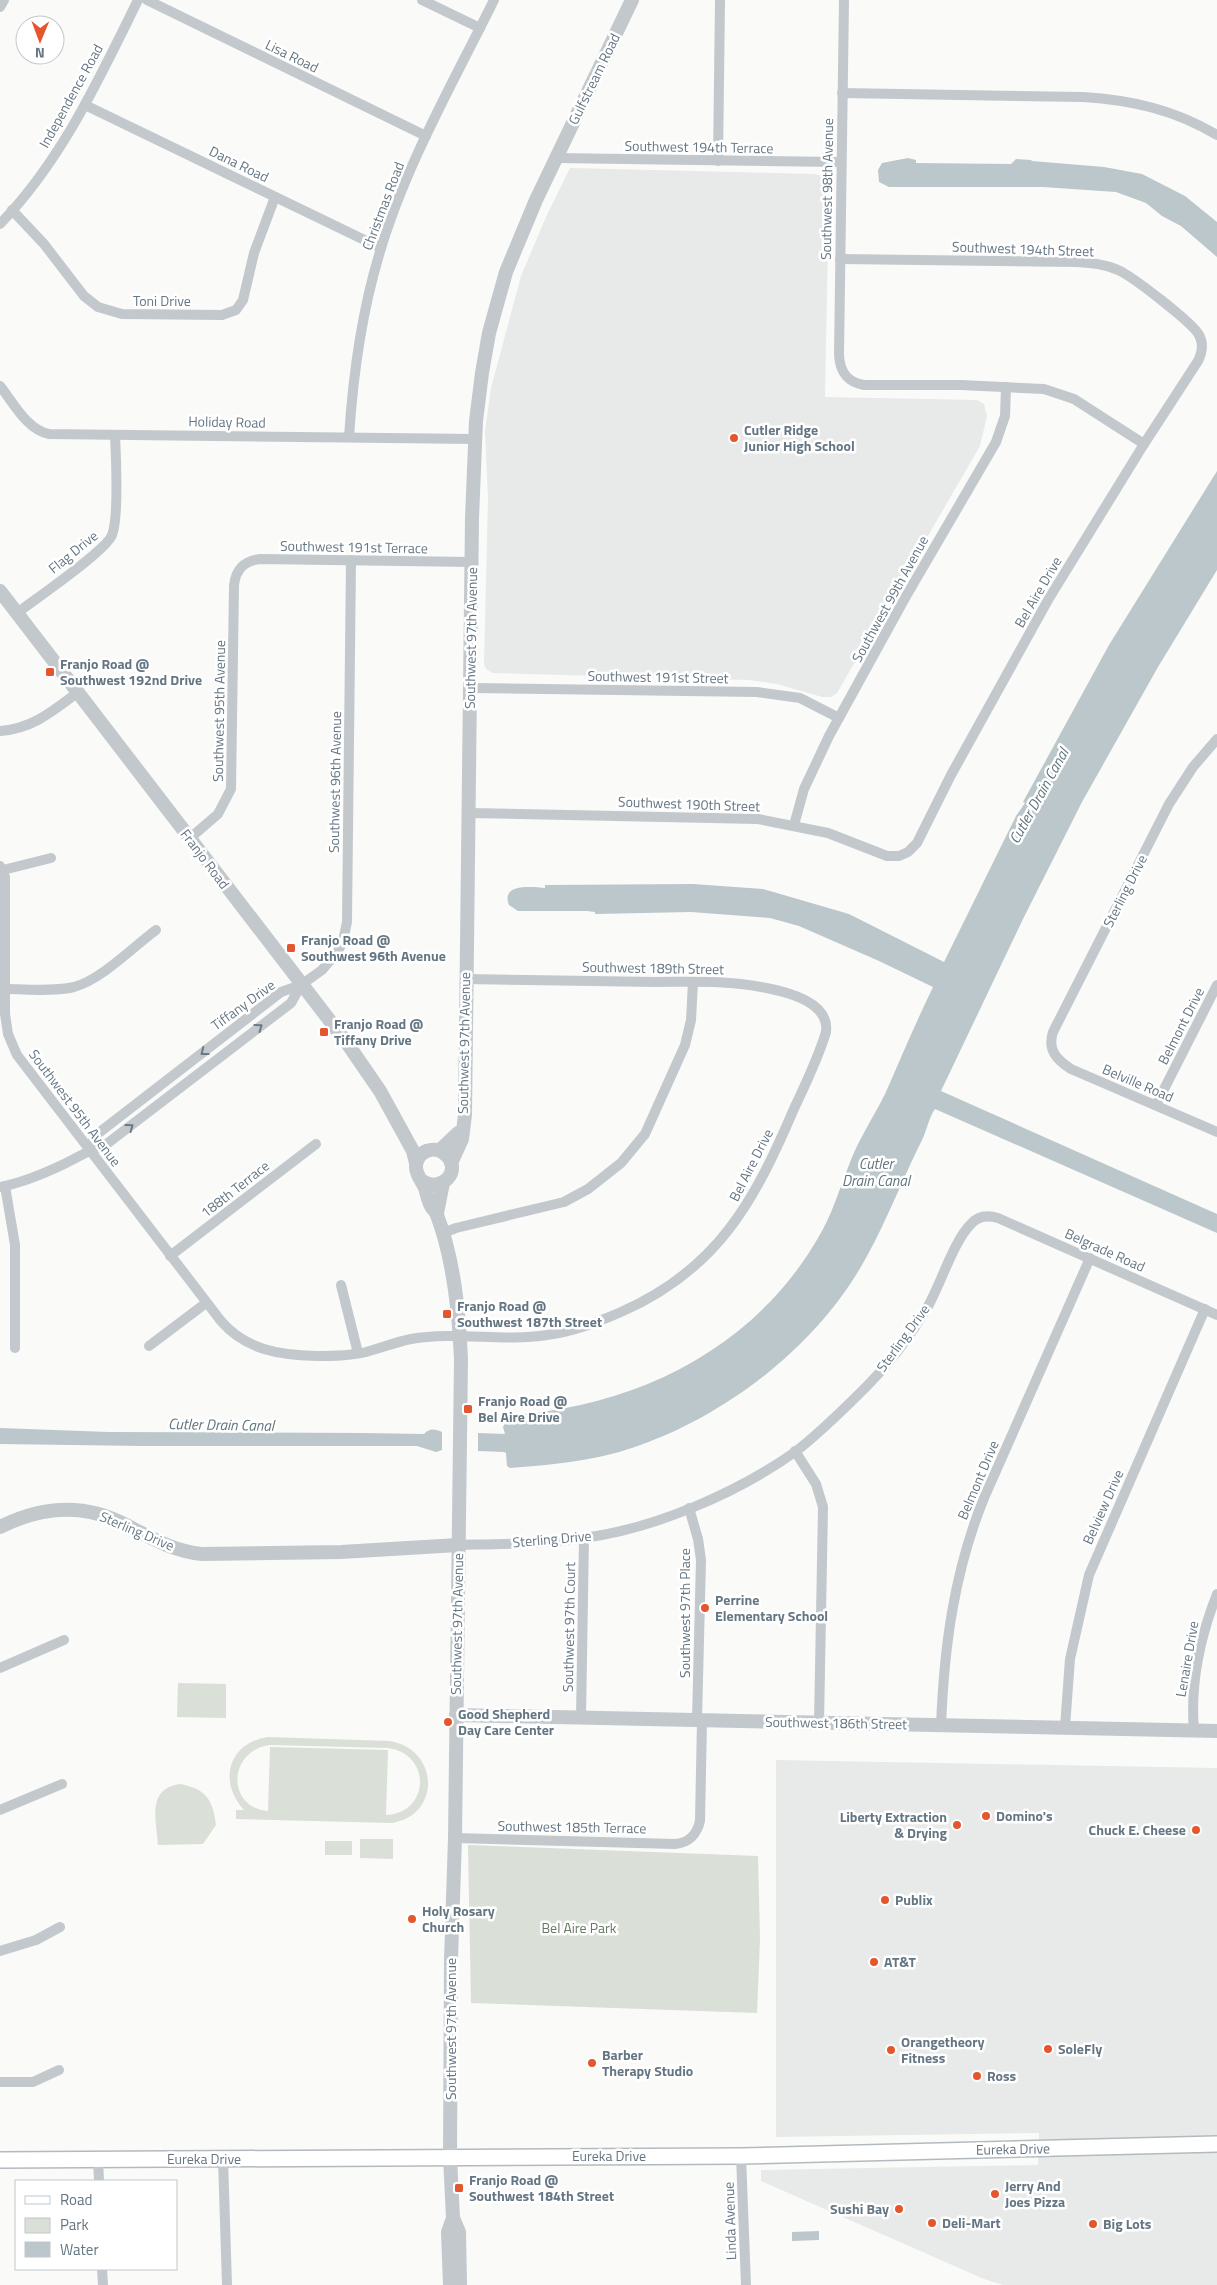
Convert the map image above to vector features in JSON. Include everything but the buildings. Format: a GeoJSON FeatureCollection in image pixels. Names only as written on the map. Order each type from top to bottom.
{"type":"FeatureCollection","features":[{"type":"Feature","properties":{"kind":"main road","name":"Eureka Drive"},"geometry":{"type":"LineString","coordinates":[[0,2160],[741,2156],[1217,2144]]}},
{"type":"Feature","properties":{"kind":"street"},"geometry":{"type":"LineString","coordinates":[[0,8],[4,0]]}},
{"type":"Feature","properties":{"kind":"street","name":"Independence Road"},"geometry":{"type":"LineString","coordinates":[[0,224],[62,145],[85,105],[138,0]]}},
{"type":"Feature","properties":{"kind":"street","name":"Lisa Road"},"geometry":{"type":"LineString","coordinates":[[147,0],[426,136]]}},
{"type":"Feature","properties":{"kind":"street"},"geometry":{"type":"LineString","coordinates":[[422,0],[480,28]]}},
{"type":"Feature","properties":{"kind":"street","name":"Christmas Road"},"geometry":{"type":"LineString","coordinates":[[349,438],[359,339],[381,248],[403,188],[426,136],[494,0]]}},
{"type":"Feature","properties":{"kind":"street","name":"Gulfstream Road"},"geometry":{"type":"LineString","coordinates":[[556,158],[632,0]]}},
{"type":"Feature","properties":{"kind":"street"},"geometry":{"type":"LineString","coordinates":[[718,161],[720,0]]}},
{"type":"Feature","properties":{"kind":"street","name":"Southwest 98th Avenue"},"geometry":{"type":"LineString","coordinates":[[844,0],[839,355],[841,370],[846,377],[864,385],[1006,386]]}},
{"type":"Feature","properties":{"kind":"street"},"geometry":{"type":"LineString","coordinates":[[842,93],[1083,97],[1121,100],[1169,112],[1217,135]]}},
{"type":"Feature","properties":{"kind":"street","name":"Dana Road"},"geometry":{"type":"LineString","coordinates":[[85,105],[381,248]]}},
{"type":"Feature","properties":{"kind":"street","name":"Southwest 194th Terrace"},"geometry":{"type":"LineString","coordinates":[[556,158],[841,162]]}},
{"type":"Feature","properties":{"kind":"street","name":"Southwest 97th Avenue"},"geometry":{"type":"LineString","coordinates":[[451,1163],[462,1139],[464,1115],[475,438],[482,373],[498,302],[513,254],[556,158]]}},
{"type":"Feature","properties":{"kind":"street","name":"Toni Drive"},"geometry":{"type":"LineString","coordinates":[[12,210],[44,244],[84,296],[98,307],[122,314],[217,315],[233,312],[243,300],[254,253],[275,197]]}},
{"type":"Feature","properties":{"kind":"street","name":"Southwest 194th Street"},"geometry":{"type":"LineString","coordinates":[[840,259],[1077,262],[1102,265],[1124,272],[1139,282],[1195,330],[1201,338],[1202,346]]}},
{"type":"Feature","properties":{"kind":"street","name":"Bel Aire Drive"},"geometry":{"type":"LineString","coordinates":[[903,855],[917,843],[956,766],[1048,600],[1144,444],[1198,361],[1202,346]]}},
{"type":"Feature","properties":{"kind":"street","name":"Holiday Road"},"geometry":{"type":"LineString","coordinates":[[0,386],[30,425],[39,432],[49,434],[475,438]]}},
{"type":"Feature","properties":{"kind":"street"},"geometry":{"type":"LineString","coordinates":[[1006,386],[1044,390],[1071,398],[1144,444]]}},
{"type":"Feature","properties":{"kind":"street","name":"Southwest 99th Avenue"},"geometry":{"type":"LineString","coordinates":[[794,825],[805,785],[839,718],[905,598],[996,442],[1005,416],[1006,386]]}},
{"type":"Feature","properties":{"kind":"street","name":"Flag Drive"},"geometry":{"type":"LineString","coordinates":[[16,613],[98,552],[110,540],[115,523],[115,435]]}},
{"type":"Feature","properties":{"kind":"street","name":"Southwest 191st Terrace"},"geometry":{"type":"LineString","coordinates":[[239,569],[247,562],[260,559],[472,562]]}},
{"type":"Feature","properties":{"kind":"street","name":"Southwest 96th Avenue"},"geometry":{"type":"LineString","coordinates":[[301,985],[330,962],[341,946],[346,932],[351,560]]}},
{"type":"Feature","properties":{"kind":"street","name":"Southwest 95th Avenue"},"geometry":{"type":"LineString","coordinates":[[189,838],[218,814],[231,789],[234,585],[239,569]]}},
{"type":"Feature","properties":{"kind":"street","name":"Franjo Road"},"geometry":{"type":"LineString","coordinates":[[0,591],[361,1064],[403,1132],[413,1151],[416,1163]]}},
{"type":"Feature","properties":{"kind":"street","name":"Southwest 191st Street"},"geometry":{"type":"LineString","coordinates":[[470,688],[757,692],[800,698],[839,718]]}},
{"type":"Feature","properties":{"kind":"street"},"geometry":{"type":"LineString","coordinates":[[0,731],[20,729],[36,722],[77,693]]}},
{"type":"Feature","properties":{"kind":"street","name":"Sterling Drive"},"geometry":{"type":"LineString","coordinates":[[1052,1052],[1054,1032],[1151,839],[1184,780],[1217,739]]}},
{"type":"Feature","properties":{"kind":"street","name":"Southwest 190th Street"},"geometry":{"type":"LineString","coordinates":[[469,813],[741,817],[794,825],[840,837],[887,856],[903,855]]}},
{"type":"Feature","properties":{"kind":"street"},"geometry":{"type":"LineString","coordinates":[[2,868],[50,858]]}},
{"type":"Feature","properties":{"kind":"street","name":"Southwest 95th Avenue"},"geometry":{"type":"LineString","coordinates":[[2,868],[5,895],[6,1024],[14,1048],[30,1073],[206,1303],[232,1333],[249,1344],[269,1352],[310,1356],[358,1354]]}},
{"type":"Feature","properties":{"kind":"street"},"geometry":{"type":"LineString","coordinates":[[5,989],[58,989],[77,986],[102,972],[156,930]]}},
{"type":"Feature","properties":{"kind":"street","name":"Southwest 189th Street"},"geometry":{"type":"LineString","coordinates":[[465,979],[693,982],[749,985],[790,994],[815,1007],[823,1015],[826,1024]]}},
{"type":"Feature","properties":{"kind":"street"},"geometry":{"type":"LineString","coordinates":[[443,1233],[456,1228],[564,1202],[588,1189],[622,1163],[645,1134],[685,1045],[692,1020],[693,982]]}},
{"type":"Feature","properties":{"kind":"street","name":"Tiffany Drive"},"geometry":{"type":"LineString","coordinates":[[88,1150],[96,1135],[134,1105],[281,992],[301,985]]}},
{"type":"Feature","properties":{"kind":"street","name":"Tiffany Drive"},"geometry":{"type":"LineString","coordinates":[[2,1186],[51,1170],[88,1150],[104,1146],[291,1003],[301,985]]}},
{"type":"Feature","properties":{"kind":"street","name":"Belmont Drive"},"geometry":{"type":"LineString","coordinates":[[1156,1105],[1217,986]]}},
{"type":"Feature","properties":{"kind":"street","name":"Bel Aire Drive"},"geometry":{"type":"LineString","coordinates":[[358,1354],[416,1338],[535,1336],[570,1330],[633,1307],[660,1293],[685,1275],[726,1234],[758,1188],[819,1052],[826,1032],[826,1024]]}},
{"type":"Feature","properties":{"kind":"street","name":"Belville Road"},"geometry":{"type":"LineString","coordinates":[[1052,1052],[1071,1069],[1217,1132]]}},
{"type":"Feature","properties":{"kind":"street","name":"Franjo Road"},"geometry":{"type":"LineString","coordinates":[[403,1132],[416,1137],[434,1150]]}},
{"type":"Feature","properties":{"kind":"street","name":"Southwest 97th Avenue"},"geometry":{"type":"LineString","coordinates":[[434,1150],[458,1133],[461,1133]]}},
{"type":"Feature","properties":{"kind":"street","name":"188th Terrace"},"geometry":{"type":"LineString","coordinates":[[170,1256],[316,1144]]}},
{"type":"Feature","properties":{"kind":"street"},"geometry":{"type":"LineString","coordinates":[[434,1150],[449,1158],[451,1163],[451,1174],[443,1183],[432,1186],[420,1180],[415,1169],[418,1157],[434,1150]]}},
{"type":"Feature","properties":{"kind":"street","name":"Southwest 97th Avenue"},"geometry":{"type":"LineString","coordinates":[[420,1180],[431,1207],[437,1213]]}},
{"type":"Feature","properties":{"kind":"street","name":"Southwest 97th Avenue"},"geometry":{"type":"LineString","coordinates":[[443,1183],[437,1213],[455,1292],[460,1337],[450,2157],[453,2218],[459,2232],[460,2285]]}},
{"type":"Feature","properties":{"kind":"street"},"geometry":{"type":"LineString","coordinates":[[2,1186],[15,1245],[15,1348]]}},
{"type":"Feature","properties":{"kind":"street","name":"Sterling Drive"},"geometry":{"type":"LineString","coordinates":[[0,1527],[33,1514],[68,1509],[109,1517],[163,1544],[202,1554],[341,1552],[584,1538],[636,1526],[689,1508],[738,1485],[795,1451],[870,1383],[897,1350],[927,1308],[966,1229],[980,1218]]}},
{"type":"Feature","properties":{"kind":"street","name":"Belgrade Road"},"geometry":{"type":"LineString","coordinates":[[980,1218],[998,1218],[1217,1314]]}},
{"type":"Feature","properties":{"kind":"street","name":"Belmont Drive"},"geometry":{"type":"LineString","coordinates":[[940,1726],[948,1631],[957,1580],[972,1532],[984,1498],[1090,1258]]}},
{"type":"Feature","properties":{"kind":"street"},"geometry":{"type":"LineString","coordinates":[[341,1285],[358,1354]]}},
{"type":"Feature","properties":{"kind":"street"},"geometry":{"type":"LineString","coordinates":[[149,1346],[206,1303]]}},
{"type":"Feature","properties":{"kind":"street","name":"Belview Drive"},"geometry":{"type":"LineString","coordinates":[[1066,1727],[1070,1659],[1089,1575],[1204,1309]]}},
{"type":"Feature","properties":{"kind":"street"},"geometry":{"type":"LineString","coordinates":[[795,1451],[816,1484],[823,1507],[819,1723]]}},
{"type":"Feature","properties":{"kind":"street","name":"Southwest 97th Place"},"geometry":{"type":"LineString","coordinates":[[688,1840],[695,1833],[700,1821],[701,1560],[698,1539],[689,1508]]}},
{"type":"Feature","properties":{"kind":"street","name":"Southwest 97th Court"},"geometry":{"type":"LineString","coordinates":[[581,1717],[584,1538]]}},
{"type":"Feature","properties":{"kind":"street","name":"Lenaire Drive"},"geometry":{"type":"LineString","coordinates":[[1194,1731],[1194,1695],[1198,1661],[1205,1630],[1217,1594]]}},
{"type":"Feature","properties":{"kind":"street"},"geometry":{"type":"LineString","coordinates":[[0,1668],[64,1640]]}},
{"type":"Feature","properties":{"kind":"street","name":"Southwest 186th Street"},"geometry":{"type":"LineString","coordinates":[[456,1715],[1217,1731]]}},
{"type":"Feature","properties":{"kind":"street"},"geometry":{"type":"LineString","coordinates":[[0,1810],[62,1784]]}},
{"type":"Feature","properties":{"kind":"street","name":"Southwest 185th Terrace"},"geometry":{"type":"LineString","coordinates":[[455,1838],[678,1844],[688,1840]]}},
{"type":"Feature","properties":{"kind":"street"},"geometry":{"type":"LineString","coordinates":[[0,1951],[36,1940],[60,1927]]}},
{"type":"Feature","properties":{"kind":"street"},"geometry":{"type":"LineString","coordinates":[[0,2082],[33,2082],[59,2070]]}},
{"type":"Feature","properties":{"kind":"street","name":"Linda Avenue"},"geometry":{"type":"LineString","coordinates":[[741,2156],[746,2285]]}},
{"type":"Feature","properties":{"kind":"street"},"geometry":{"type":"LineString","coordinates":[[98,2159],[99,2180]]}},
{"type":"Feature","properties":{"kind":"street"},"geometry":{"type":"LineString","coordinates":[[223,2159],[228,2285]]}},
{"type":"Feature","properties":{"kind":"street","name":"Southwest 97th Avenue"},"geometry":{"type":"LineString","coordinates":[[450,2285],[448,2232],[453,2218]]}},
{"type":"Feature","properties":{"kind":"street"},"geometry":{"type":"LineString","coordinates":[[102,2270],[103,2285]]}},
{"type":"Feature","properties":{"kind":"shaded area","name":"Cutler Ridge Junior High School"},"geometry":{"type":"Polygon","coordinates":[[[570,168],[815,174],[825,177],[829,185],[825,397],[977,400],[984,404],[987,416],[980,446],[837,693],[831,697],[822,697],[777,684],[749,680],[493,673],[486,669],[484,664],[488,499],[485,431],[491,388],[521,276],[546,217],[570,168]]]}},
{"type":"Feature","properties":{"kind":"shaded area"},"geometry":{"type":"Polygon","coordinates":[[[776,1760],[1217,1768],[1217,2285],[1003,2285],[984,2279],[761,2181],[761,2170],[1038,2165],[1039,2133],[776,2137],[776,1760]]]}},
{"type":"Feature","properties":{"kind":"green space"},"geometry":{"type":"Polygon","coordinates":[[[178,1683],[226,1684],[226,1718],[177,1717],[178,1683]]]}},
{"type":"Feature","properties":{"kind":"green space"},"geometry":{"type":"Polygon","coordinates":[[[268,1737],[389,1741],[406,1746],[418,1756],[425,1768],[428,1782],[426,1795],[420,1808],[408,1817],[392,1823],[236,1819],[236,1810],[244,1810],[231,1788],[231,1765],[236,1755],[254,1741],[268,1737]],[[269,1745],[255,1750],[245,1758],[239,1768],[237,1780],[239,1791],[245,1800],[255,1808],[268,1811],[270,1747],[388,1750],[386,1815],[401,1812],[411,1805],[418,1795],[420,1783],[418,1771],[412,1761],[402,1753],[388,1748],[269,1745]]]}},
{"type":"Feature","properties":{"kind":"green space"},"geometry":{"type":"Polygon","coordinates":[[[179,1784],[202,1792],[213,1809],[216,1825],[203,1844],[158,1845],[156,1807],[158,1799],[169,1787],[179,1784]]]}},
{"type":"Feature","properties":{"kind":"green space"},"geometry":{"type":"Polygon","coordinates":[[[360,1839],[393,1839],[393,1859],[360,1858],[360,1839]]]}},
{"type":"Feature","properties":{"kind":"green space"},"geometry":{"type":"Polygon","coordinates":[[[325,1841],[352,1841],[352,1855],[325,1855],[325,1841]]]}},
{"type":"Feature","properties":{"kind":"green space","name":"Bel Aire Park"},"geometry":{"type":"Polygon","coordinates":[[[468,1845],[758,1856],[760,1939],[757,2013],[471,2003],[468,1845]]]}},
{"type":"Feature","properties":{"kind":"water"},"geometry":{"type":"Polygon","coordinates":[[[908,158],[916,160],[916,163],[1011,164],[1016,159],[1031,160],[1104,167],[1142,174],[1185,196],[1217,222],[1217,257],[1181,226],[1162,216],[1146,203],[1116,192],[1043,187],[889,187],[879,182],[878,170],[882,163],[908,158]]]}},
{"type":"Feature","properties":{"kind":"water","name":"Cutler Drain Canal"},"geometry":{"type":"Polygon","coordinates":[[[1217,471],[1217,570],[1158,667],[1082,802],[1023,919],[941,1091],[1217,1214],[1217,1233],[935,1109],[882,1227],[847,1288],[824,1319],[797,1347],[735,1397],[702,1417],[667,1434],[632,1448],[602,1456],[572,1462],[510,1468],[507,1466],[506,1453],[478,1451],[478,1433],[505,1434],[503,1427],[510,1415],[556,1410],[602,1400],[646,1385],[687,1365],[725,1341],[760,1311],[792,1277],[823,1229],[857,1147],[885,1094],[933,987],[799,926],[770,918],[691,912],[595,914],[595,912],[587,911],[518,911],[509,905],[507,898],[509,893],[526,887],[545,888],[545,885],[693,884],[763,889],[849,914],[944,962],[1016,816],[1025,803],[1023,802],[1109,645],[1217,471]]]}},
{"type":"Feature","properties":{"kind":"water","name":"Cutler Drain Canal"},"geometry":{"type":"Polygon","coordinates":[[[0,1428],[109,1432],[424,1434],[430,1430],[435,1430],[442,1432],[442,1450],[436,1452],[417,1446],[0,1444],[0,1428]]]}},
{"type":"Feature","properties":{"kind":"water"},"geometry":{"type":"Polygon","coordinates":[[[819,2231],[819,2240],[792,2241],[792,2232],[819,2231]]]}},
{"type":"Feature","properties":{"kind":"place","name":"Cutler Ridge Junior High School"},"geometry":{"type":"Point","coordinates":[734,438]}},
{"type":"Feature","properties":{"kind":"place","name":"Franjo Road @ Southwest 192nd Drive"},"geometry":{"type":"Point","coordinates":[50,672]}},
{"type":"Feature","properties":{"kind":"place","name":"Franjo Road @ Southwest 96th Avenue"},"geometry":{"type":"Point","coordinates":[291,948]}},
{"type":"Feature","properties":{"kind":"place","name":"Franjo Road @ Tiffany Drive"},"geometry":{"type":"Point","coordinates":[324,1032]}},
{"type":"Feature","properties":{"kind":"place","name":"Franjo Road @ Southwest 187th Street"},"geometry":{"type":"Point","coordinates":[447,1314]}},
{"type":"Feature","properties":{"kind":"place","name":"Franjo Road @ Bel Aire Drive"},"geometry":{"type":"Point","coordinates":[468,1409]}},
{"type":"Feature","properties":{"kind":"place","name":"Perrine Elementary School"},"geometry":{"type":"Point","coordinates":[705,1608]}},
{"type":"Feature","properties":{"kind":"place","name":"Good Shepherd Day Care Center"},"geometry":{"type":"Point","coordinates":[448,1722]}},
{"type":"Feature","properties":{"kind":"place","name":"Domino's"},"geometry":{"type":"Point","coordinates":[986,1816]}},
{"type":"Feature","properties":{"kind":"place","name":"Liberty Extraction & Drying"},"geometry":{"type":"Point","coordinates":[957,1825]}},
{"type":"Feature","properties":{"kind":"place","name":"Chuck E. Cheese"},"geometry":{"type":"Point","coordinates":[1196,1830]}},
{"type":"Feature","properties":{"kind":"place","name":"Publix"},"geometry":{"type":"Point","coordinates":[885,1900]}},
{"type":"Feature","properties":{"kind":"place","name":"Holy Rosary Church"},"geometry":{"type":"Point","coordinates":[412,1919]}},
{"type":"Feature","properties":{"kind":"place","name":"AT&T"},"geometry":{"type":"Point","coordinates":[874,1962]}},
{"type":"Feature","properties":{"kind":"place","name":"SoleFly"},"geometry":{"type":"Point","coordinates":[1048,2049]}},
{"type":"Feature","properties":{"kind":"place","name":"Orangetheory Fitness"},"geometry":{"type":"Point","coordinates":[891,2050]}},
{"type":"Feature","properties":{"kind":"place","name":"Barber Therapy Studio"},"geometry":{"type":"Point","coordinates":[592,2063]}},
{"type":"Feature","properties":{"kind":"place","name":"Ross"},"geometry":{"type":"Point","coordinates":[977,2076]}},
{"type":"Feature","properties":{"kind":"place","name":"Franjo Road @ Southwest 184th Street"},"geometry":{"type":"Point","coordinates":[459,2188]}},
{"type":"Feature","properties":{"kind":"place","name":"Jerry And Joes Pizza"},"geometry":{"type":"Point","coordinates":[995,2194]}},
{"type":"Feature","properties":{"kind":"place","name":"Sushi Bay"},"geometry":{"type":"Point","coordinates":[899,2209]}},
{"type":"Feature","properties":{"kind":"place","name":"Deli-Mart"},"geometry":{"type":"Point","coordinates":[932,2223]}},
{"type":"Feature","properties":{"kind":"place","name":"Big Lots"},"geometry":{"type":"Point","coordinates":[1093,2224]}}]}
